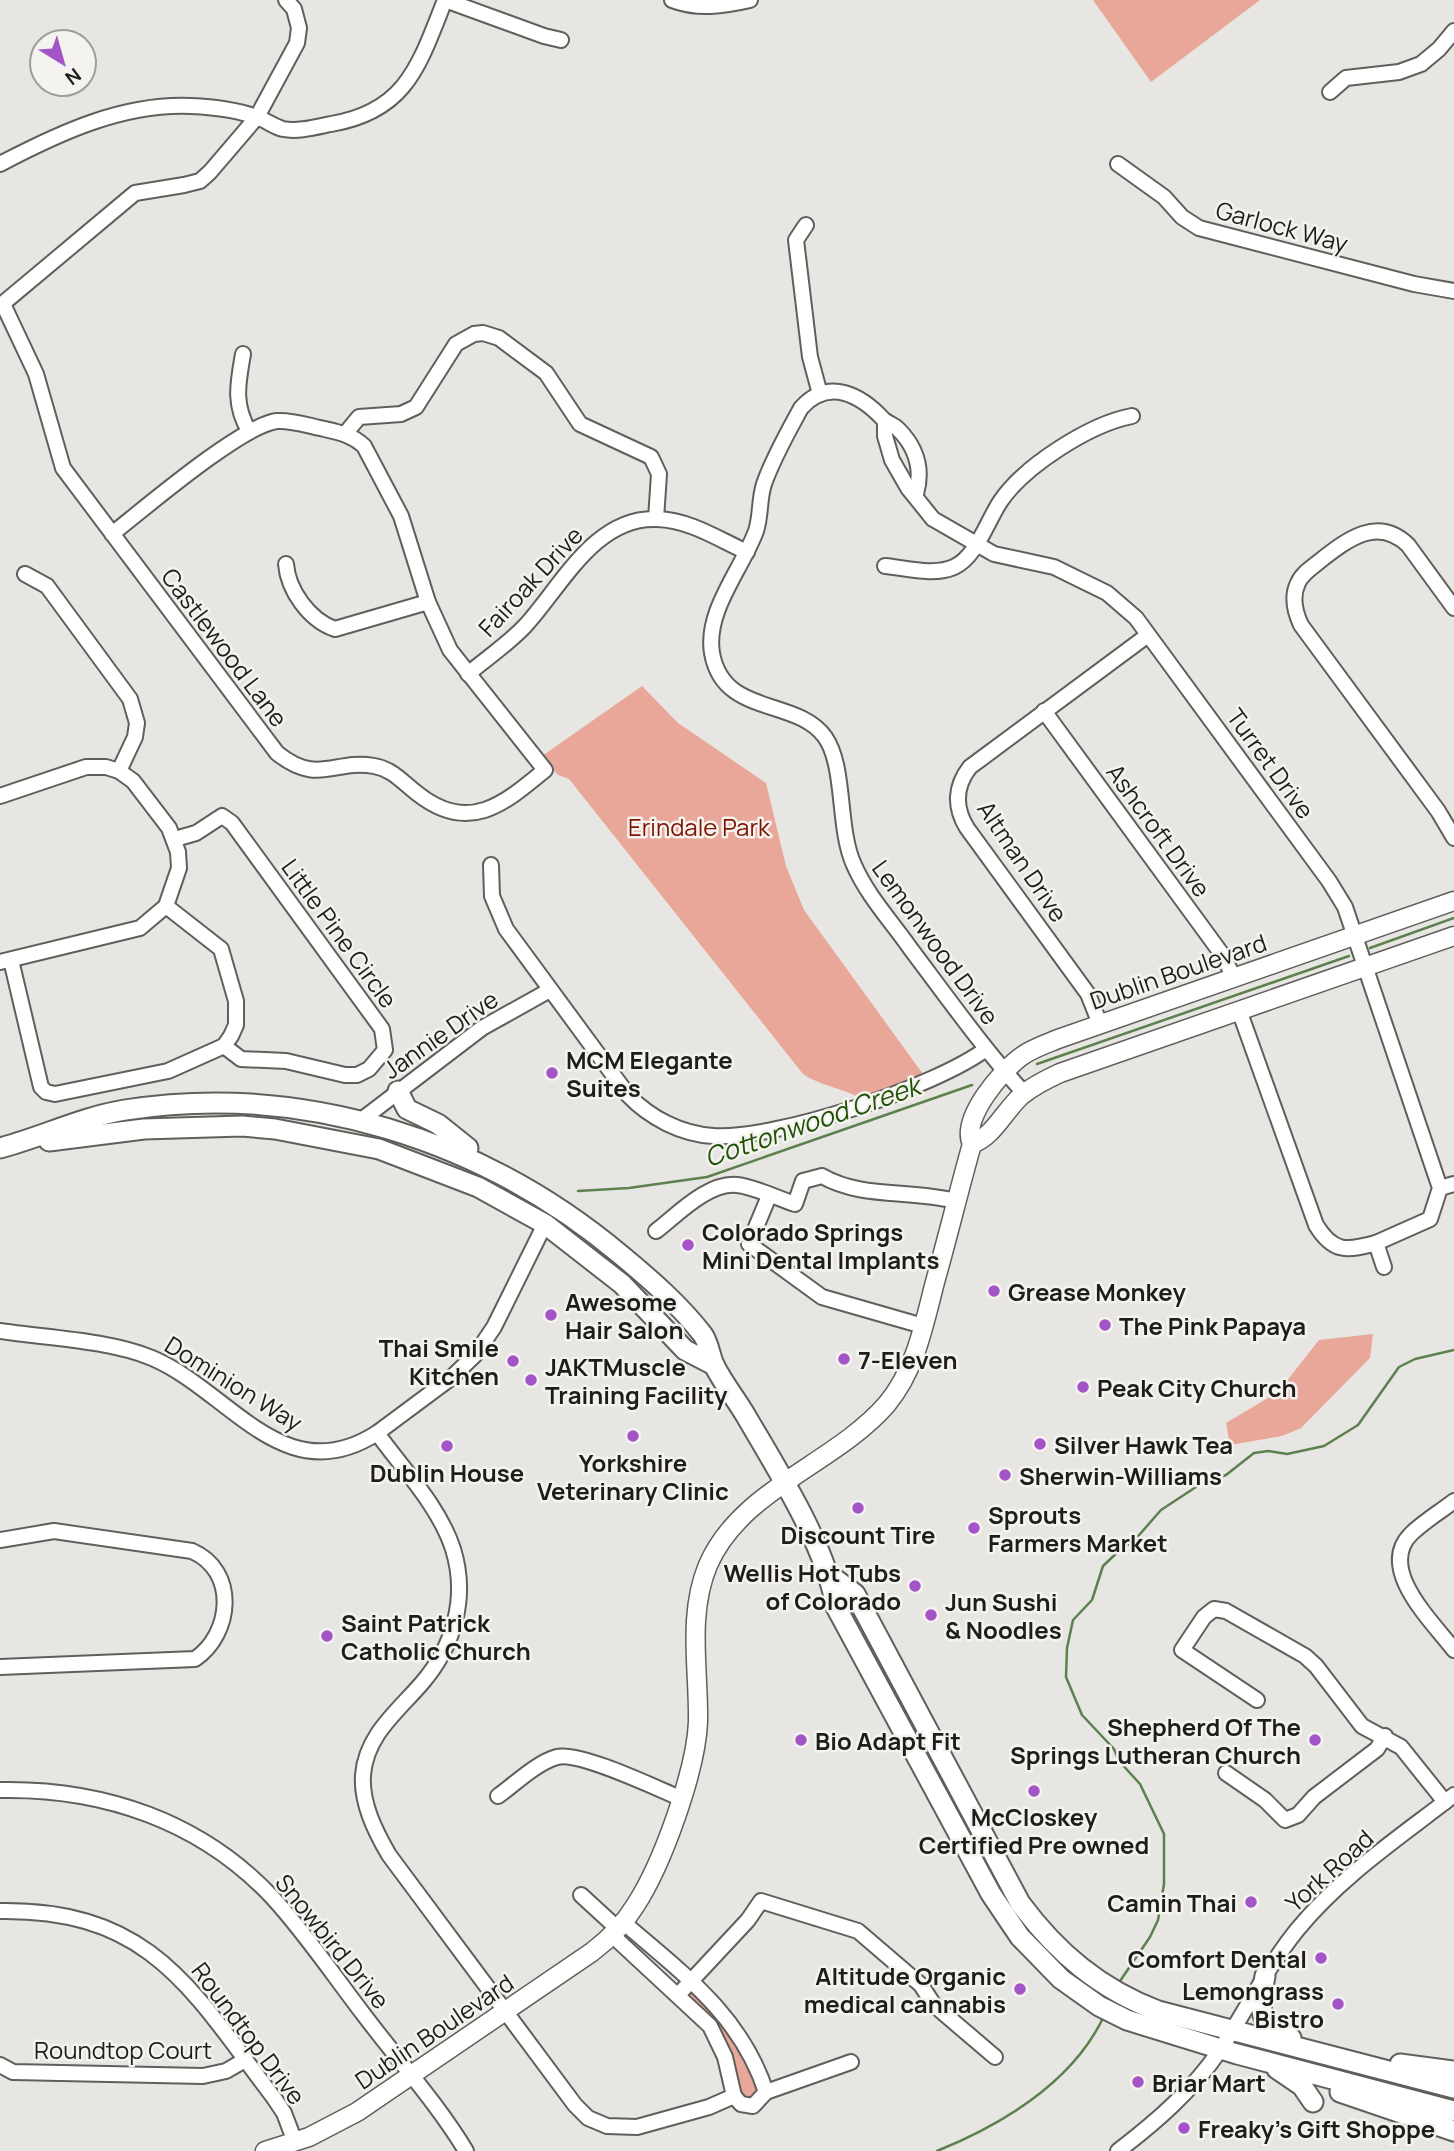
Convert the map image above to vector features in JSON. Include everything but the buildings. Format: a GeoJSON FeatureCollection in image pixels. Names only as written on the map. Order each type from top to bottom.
{"type":"FeatureCollection","features":[{"type":"Feature","properties":{"kind":"highway"},"geometry":{"type":"LineString","coordinates":[[398,1091],[401,1103],[414,1115],[438,1124],[454,1139],[599,1237],[653,1283],[705,1337],[714,1365],[784,1485],[831,1576],[836,1607],[985,1884],[1020,1937],[1061,1979],[1090,1988],[1114,2014],[1231,2031],[1454,2088]]}},
{"type":"Feature","properties":{"kind":"highway"},"geometry":{"type":"LineString","coordinates":[[5,1147],[105,1114],[160,1106],[267,1105],[360,1121],[458,1152],[521,1184]]}},
{"type":"Feature","properties":{"kind":"highway"},"geometry":{"type":"LineString","coordinates":[[343,1140],[360,1121]]}},
{"type":"Feature","properties":{"kind":"highway"},"geometry":{"type":"LineString","coordinates":[[5,1147],[198,1126],[275,1129],[343,1140],[446,1172],[545,1224],[622,1284],[685,1350],[714,1365]]}},
{"type":"Feature","properties":{"kind":"highway"},"geometry":{"type":"LineString","coordinates":[[1265,1976],[1261,2004],[1266,2024],[1336,2057],[1454,2071]]}},
{"type":"Feature","properties":{"kind":"highway"},"geometry":{"type":"LineString","coordinates":[[1156,2020],[1221,2049],[1454,2131]]}},
{"type":"Feature","properties":{"kind":"highway"},"geometry":{"type":"LineString","coordinates":[[1265,2063],[1302,2086],[1312,2102]]}},
{"type":"Feature","properties":{"kind":"highway"},"geometry":{"type":"LineString","coordinates":[[1265,2063],[1454,2111]]}},
{"type":"Feature","properties":{"kind":"main road","name":"Dublin Boulevard"},"geometry":{"type":"LineString","coordinates":[[265,2151],[295,2143],[347,2119],[506,2013],[618,1929],[646,1886],[680,1798],[697,1732],[696,1630],[700,1595],[708,1566],[741,1518],[866,1425],[889,1401],[913,1360],[972,1144],[969,1138],[971,1125],[1004,1071],[1040,1046],[1454,901]]}},
{"type":"Feature","properties":{"kind":"main road"},"geometry":{"type":"LineString","coordinates":[[972,1144],[987,1139],[1006,1111],[1024,1093],[1060,1073],[1454,936]]}},
{"type":"Feature","properties":{"kind":"street"},"geometry":{"type":"LineString","coordinates":[[1,305],[135,193],[200,180],[257,117],[297,43],[299,28],[294,9],[286,0]]}},
{"type":"Feature","properties":{"kind":"street"},"geometry":{"type":"LineString","coordinates":[[0,164],[74,128],[149,108],[191,106],[257,117],[283,129],[306,129],[353,120],[373,112],[405,87],[417,70],[445,0],[561,40]]}},
{"type":"Feature","properties":{"kind":"street"},"geometry":{"type":"LineString","coordinates":[[672,0],[699,6],[724,7],[750,0]]}},
{"type":"Feature","properties":{"kind":"street"},"geometry":{"type":"LineString","coordinates":[[1330,92],[1346,78],[1399,72],[1421,64],[1440,50],[1454,31]]}},
{"type":"Feature","properties":{"kind":"street","name":"Garlock Way"},"geometry":{"type":"LineString","coordinates":[[1118,164],[1164,197],[1182,217],[1199,228],[1414,284],[1454,291]]}},
{"type":"Feature","properties":{"kind":"street"},"geometry":{"type":"LineString","coordinates":[[806,225],[796,240],[810,357],[820,394],[840,392],[863,399],[904,436],[918,461],[916,494]]}},
{"type":"Feature","properties":{"kind":"street","name":"Castlewood Lane"},"geometry":{"type":"LineString","coordinates":[[1,305],[36,374],[63,468],[268,743],[287,761],[323,771],[360,765],[383,768],[432,803],[469,813],[494,808],[506,802],[545,770],[468,674]]}},
{"type":"Feature","properties":{"kind":"street"},"geometry":{"type":"LineString","coordinates":[[345,434],[359,417],[401,414],[416,407],[456,344],[474,334],[491,335],[546,373],[580,424],[651,457],[659,474],[656,519]]}},
{"type":"Feature","properties":{"kind":"street"},"geometry":{"type":"LineString","coordinates":[[243,354],[236,400],[238,412],[249,430]]}},
{"type":"Feature","properties":{"kind":"street","name":"Lemonwood Drive"},"geometry":{"type":"LineString","coordinates":[[820,394],[800,408],[763,485],[757,530],[712,628],[712,654],[723,681],[746,699],[806,722],[825,737],[835,759],[844,837],[854,865],[867,889],[986,1049],[1024,1093]]}},
{"type":"Feature","properties":{"kind":"street"},"geometry":{"type":"LineString","coordinates":[[885,566],[945,570],[961,563],[1001,501],[1028,473],[1086,433],[1111,420],[1132,415]]}},
{"type":"Feature","properties":{"kind":"street"},"geometry":{"type":"LineString","coordinates":[[112,534],[249,430],[276,421],[345,434],[364,446],[401,516],[428,602],[450,650],[468,674]]}},
{"type":"Feature","properties":{"kind":"street","name":"Turret Drive"},"geometry":{"type":"LineString","coordinates":[[885,421],[884,436],[892,460],[908,488],[916,494],[933,519],[974,545],[1004,557],[1044,562],[1107,593],[1128,610],[1329,881],[1356,935],[1364,967],[1447,1186],[1430,1219],[1376,1243]]}},
{"type":"Feature","properties":{"kind":"street","name":"Fairoak Drive"},"geometry":{"type":"LineString","coordinates":[[468,674],[526,625],[598,540],[624,526],[656,519],[692,526],[747,552]]}},
{"type":"Feature","properties":{"kind":"street"},"geometry":{"type":"LineString","coordinates":[[1454,608],[1408,545],[1390,532],[1367,530],[1331,552],[1302,575],[1294,594],[1297,616],[1454,838]]}},
{"type":"Feature","properties":{"kind":"street"},"geometry":{"type":"LineString","coordinates":[[285,564],[287,580],[309,612],[324,626],[335,629],[428,602]]}},
{"type":"Feature","properties":{"kind":"street"},"geometry":{"type":"LineString","coordinates":[[25,574],[47,586],[130,699],[137,723],[135,737],[119,771]]}},
{"type":"Feature","properties":{"kind":"street","name":"Altman Drive"},"geometry":{"type":"LineString","coordinates":[[1100,1024],[1088,994],[967,828],[959,811],[958,788],[961,777],[970,767],[1148,635]]}},
{"type":"Feature","properties":{"kind":"street","name":"Ashcroft Drive"},"geometry":{"type":"LineString","coordinates":[[1044,711],[1221,953],[1234,977]]}},
{"type":"Feature","properties":{"kind":"street"},"geometry":{"type":"LineString","coordinates":[[0,796],[86,767],[106,766],[119,771],[137,786],[175,839],[178,868],[166,906],[152,920],[135,930],[5,961],[41,1087],[48,1093],[168,1071],[224,1046],[232,1037],[237,1013],[236,1001],[221,949],[166,906]]}},
{"type":"Feature","properties":{"kind":"street","name":"Little Pine Circle"},"geometry":{"type":"LineString","coordinates":[[175,839],[197,834],[222,816],[232,823],[382,1029],[385,1050],[369,1069],[357,1075],[286,1062],[241,1059],[224,1046]]}},
{"type":"Feature","properties":{"kind":"street"},"geometry":{"type":"LineString","coordinates":[[491,865],[489,881],[496,912],[517,947],[637,1104],[676,1127],[710,1136],[747,1135],[867,1103],[954,1071],[986,1049]]}},
{"type":"Feature","properties":{"kind":"street","name":"Jannie Drive"},"geometry":{"type":"LineString","coordinates":[[360,1121],[482,1028],[550,990]]}},
{"type":"Feature","properties":{"kind":"street"},"geometry":{"type":"LineString","coordinates":[[1239,1010],[1316,1225],[1325,1239],[1338,1247],[1351,1250],[1376,1243],[1384,1267]]}},
{"type":"Feature","properties":{"kind":"street"},"geometry":{"type":"LineString","coordinates":[[656,1231],[700,1196],[725,1186],[736,1185],[795,1204],[803,1181],[822,1176],[842,1188],[864,1192],[930,1194],[956,1201]]}},
{"type":"Feature","properties":{"kind":"street"},"geometry":{"type":"LineString","coordinates":[[769,1196],[749,1244],[822,1297],[923,1326]]}},
{"type":"Feature","properties":{"kind":"street","name":"Dominion Way"},"geometry":{"type":"LineString","coordinates":[[0,1331],[118,1349],[150,1357],[176,1370],[272,1439],[299,1450],[338,1451],[362,1443],[377,1433],[451,1378],[475,1354],[494,1327],[545,1224]]}},
{"type":"Feature","properties":{"kind":"street"},"geometry":{"type":"LineString","coordinates":[[377,1433],[441,1522],[453,1550],[458,1578],[456,1616],[443,1653],[422,1683],[375,1736],[363,1777],[369,1814],[378,1836],[575,2105],[596,2122],[616,2127],[637,2127],[709,2107],[734,2096]]}},
{"type":"Feature","properties":{"kind":"street"},"geometry":{"type":"LineString","coordinates":[[1454,1501],[1410,1534],[1401,1550],[1399,1573],[1454,1650]]}},
{"type":"Feature","properties":{"kind":"street"},"geometry":{"type":"LineString","coordinates":[[0,1540],[54,1531],[192,1551],[211,1561],[219,1570],[223,1581],[224,1606],[214,1644],[195,1659],[0,1667]]}},
{"type":"Feature","properties":{"kind":"street"},"geometry":{"type":"LineString","coordinates":[[1257,1700],[1182,1650],[1205,1617],[1214,1609],[1226,1611],[1305,1656],[1317,1666],[1362,1726],[1401,1746],[1450,1798]]}},
{"type":"Feature","properties":{"kind":"street"},"geometry":{"type":"LineString","coordinates":[[1226,1773],[1265,1800],[1284,1820],[1298,1815],[1314,1797],[1377,1749],[1385,1736]]}},
{"type":"Feature","properties":{"kind":"street"},"geometry":{"type":"LineString","coordinates":[[498,1797],[564,1751],[680,1798]]}},
{"type":"Feature","properties":{"kind":"street","name":"Snowbird Drive"},"geometry":{"type":"LineString","coordinates":[[0,1790],[62,1792],[109,1801],[170,1823],[214,1848],[255,1880],[280,1906],[466,2151]]}},
{"type":"Feature","properties":{"kind":"street","name":"York Road"},"geometry":{"type":"LineString","coordinates":[[1118,2151],[1171,2106],[1221,2049],[1294,1933],[1336,1888],[1450,1798]]}},
{"type":"Feature","properties":{"kind":"street"},"geometry":{"type":"LineString","coordinates":[[581,1895],[618,1929],[678,1995],[705,2020],[718,2040],[734,2096],[741,2104],[753,2106],[766,2092],[851,2062]]}},
{"type":"Feature","properties":{"kind":"street"},"geometry":{"type":"LineString","coordinates":[[678,1995],[748,1920],[761,1900],[858,1931],[921,1986],[934,2005],[995,2057]]}},
{"type":"Feature","properties":{"kind":"street"},"geometry":{"type":"LineString","coordinates":[[432,1913],[444,1904]]}},
{"type":"Feature","properties":{"kind":"street","name":"Roundtop Drive"},"geometry":{"type":"LineString","coordinates":[[0,1910],[39,1911],[85,1919],[138,1943],[183,1980],[282,2110],[295,2143]]}},
{"type":"Feature","properties":{"kind":"street"},"geometry":{"type":"LineString","coordinates":[[618,1929],[690,1981],[735,2028],[752,2057],[766,2092]]}},
{"type":"Feature","properties":{"kind":"street","name":"Roundtop Court"},"geometry":{"type":"LineString","coordinates":[[0,2065],[13,2072],[203,2076],[226,2071],[245,2060]]}},
{"type":"Feature","properties":{"kind":"green space"},"geometry":{"type":"Polygon","coordinates":[[[1093,0],[1260,0],[1151,82],[1093,0]]]}},
{"type":"Feature","properties":{"kind":"green space","name":"Erindale Park"},"geometry":{"type":"Polygon","coordinates":[[[642,686],[678,723],[766,783],[786,866],[804,910],[928,1081],[867,1103],[803,1074],[569,779],[558,775],[542,756],[642,686]]]}},
{"type":"Feature","properties":{"kind":"green space"},"geometry":{"type":"Polygon","coordinates":[[[1373,1334],[1370,1358],[1301,1428],[1282,1436],[1230,1445],[1226,1423],[1278,1392],[1319,1340],[1373,1334]]]}},
{"type":"Feature","properties":{"kind":"green space"},"geometry":{"type":"Polygon","coordinates":[[[692,1991],[723,2019],[759,2085],[757,2098],[743,2100],[688,1997],[692,1991]]]}},
{"type":"Feature","properties":{"kind":"waterway","name":"Cottonwood Creek"},"geometry":{"type":"LineString","coordinates":[[1370,948],[1454,918]]}},
{"type":"Feature","properties":{"kind":"waterway","name":"Cottonwood Creek"},"geometry":{"type":"LineString","coordinates":[[1037,1064],[1349,956]]}},
{"type":"Feature","properties":{"kind":"waterway","name":"Cottonwood Creek"},"geometry":{"type":"LineString","coordinates":[[578,1191],[629,1188],[707,1177],[972,1085]]}},
{"type":"Feature","properties":{"kind":"waterway","name":"Cottonwood Creek"},"geometry":{"type":"LineString","coordinates":[[1118,1984],[1150,1937],[1158,1920],[1164,1884],[1164,1834],[1140,1784],[1119,1761],[1114,1749],[1082,1715],[1066,1677],[1067,1648],[1073,1620],[1092,1600],[1103,1566],[1122,1548],[1133,1542],[1161,1510],[1199,1485],[1226,1475],[1254,1453],[1268,1451],[1287,1454],[1324,1446],[1358,1425],[1399,1367],[1415,1359],[1454,1350]]}},
{"type":"Feature","properties":{"kind":"waterway","name":"Cottonwood Creek"},"geometry":{"type":"LineString","coordinates":[[937,2151],[987,2128],[1034,2098],[1074,2061],[1091,2040],[1104,2016]]}},
{"type":"Feature","properties":{"kind":"place","name":"MCM Elegante Suites"},"geometry":{"type":"Point","coordinates":[552,1073]}},
{"type":"Feature","properties":{"kind":"place","name":"Colorado Springs Mini Dental Implants"},"geometry":{"type":"Point","coordinates":[688,1245]}},
{"type":"Feature","properties":{"kind":"place","name":"Grease Monkey"},"geometry":{"type":"Point","coordinates":[994,1291]}},
{"type":"Feature","properties":{"kind":"place","name":"Awesome Hair Salon"},"geometry":{"type":"Point","coordinates":[551,1315]}},
{"type":"Feature","properties":{"kind":"place","name":"The Pink Papaya"},"geometry":{"type":"Point","coordinates":[1105,1325]}},
{"type":"Feature","properties":{"kind":"place","name":"7-Eleven"},"geometry":{"type":"Point","coordinates":[844,1359]}},
{"type":"Feature","properties":{"kind":"place","name":"Thai Smile Kitchen"},"geometry":{"type":"Point","coordinates":[513,1361]}},
{"type":"Feature","properties":{"kind":"place","name":"JAKTMuscle Training Facility"},"geometry":{"type":"Point","coordinates":[531,1380]}},
{"type":"Feature","properties":{"kind":"place","name":"Peak City Church"},"geometry":{"type":"Point","coordinates":[1083,1387]}},
{"type":"Feature","properties":{"kind":"place","name":"Yorkshire Veterinary Clinic"},"geometry":{"type":"Point","coordinates":[633,1436]}},
{"type":"Feature","properties":{"kind":"place","name":"Silver Hawk Tea"},"geometry":{"type":"Point","coordinates":[1040,1444]}},
{"type":"Feature","properties":{"kind":"place","name":"Dublin House"},"geometry":{"type":"Point","coordinates":[447,1446]}},
{"type":"Feature","properties":{"kind":"place","name":"Sherwin-Williams"},"geometry":{"type":"Point","coordinates":[1005,1475]}},
{"type":"Feature","properties":{"kind":"place","name":"Discount Tire"},"geometry":{"type":"Point","coordinates":[858,1508]}},
{"type":"Feature","properties":{"kind":"place","name":"Sprouts Farmers Market"},"geometry":{"type":"Point","coordinates":[974,1528]}},
{"type":"Feature","properties":{"kind":"place","name":"Wellis Hot Tubs of Colorado"},"geometry":{"type":"Point","coordinates":[915,1586]}},
{"type":"Feature","properties":{"kind":"place","name":"Jun Sushi & Noodles"},"geometry":{"type":"Point","coordinates":[931,1615]}},
{"type":"Feature","properties":{"kind":"place","name":"Saint Patrick Catholic Church"},"geometry":{"type":"Point","coordinates":[327,1636]}},
{"type":"Feature","properties":{"kind":"place","name":"Bio Adapt Fit"},"geometry":{"type":"Point","coordinates":[801,1740]}},
{"type":"Feature","properties":{"kind":"place","name":"Shepherd Of The Springs Lutheran Church"},"geometry":{"type":"Point","coordinates":[1315,1740]}},
{"type":"Feature","properties":{"kind":"place","name":"McCloskey Certified Pre owned"},"geometry":{"type":"Point","coordinates":[1034,1791]}},
{"type":"Feature","properties":{"kind":"place","name":"Camin Thai"},"geometry":{"type":"Point","coordinates":[1251,1902]}},
{"type":"Feature","properties":{"kind":"place","name":"Comfort Dental"},"geometry":{"type":"Point","coordinates":[1321,1958]}},
{"type":"Feature","properties":{"kind":"place","name":"Altitude Organic medical cannabis"},"geometry":{"type":"Point","coordinates":[1020,1989]}},
{"type":"Feature","properties":{"kind":"place","name":"Lemongrass Bistro"},"geometry":{"type":"Point","coordinates":[1338,2004]}},
{"type":"Feature","properties":{"kind":"place","name":"Briar Mart"},"geometry":{"type":"Point","coordinates":[1138,2082]}},
{"type":"Feature","properties":{"kind":"place","name":"Freaky's Gift Shoppe"},"geometry":{"type":"Point","coordinates":[1184,2128]}}]}
